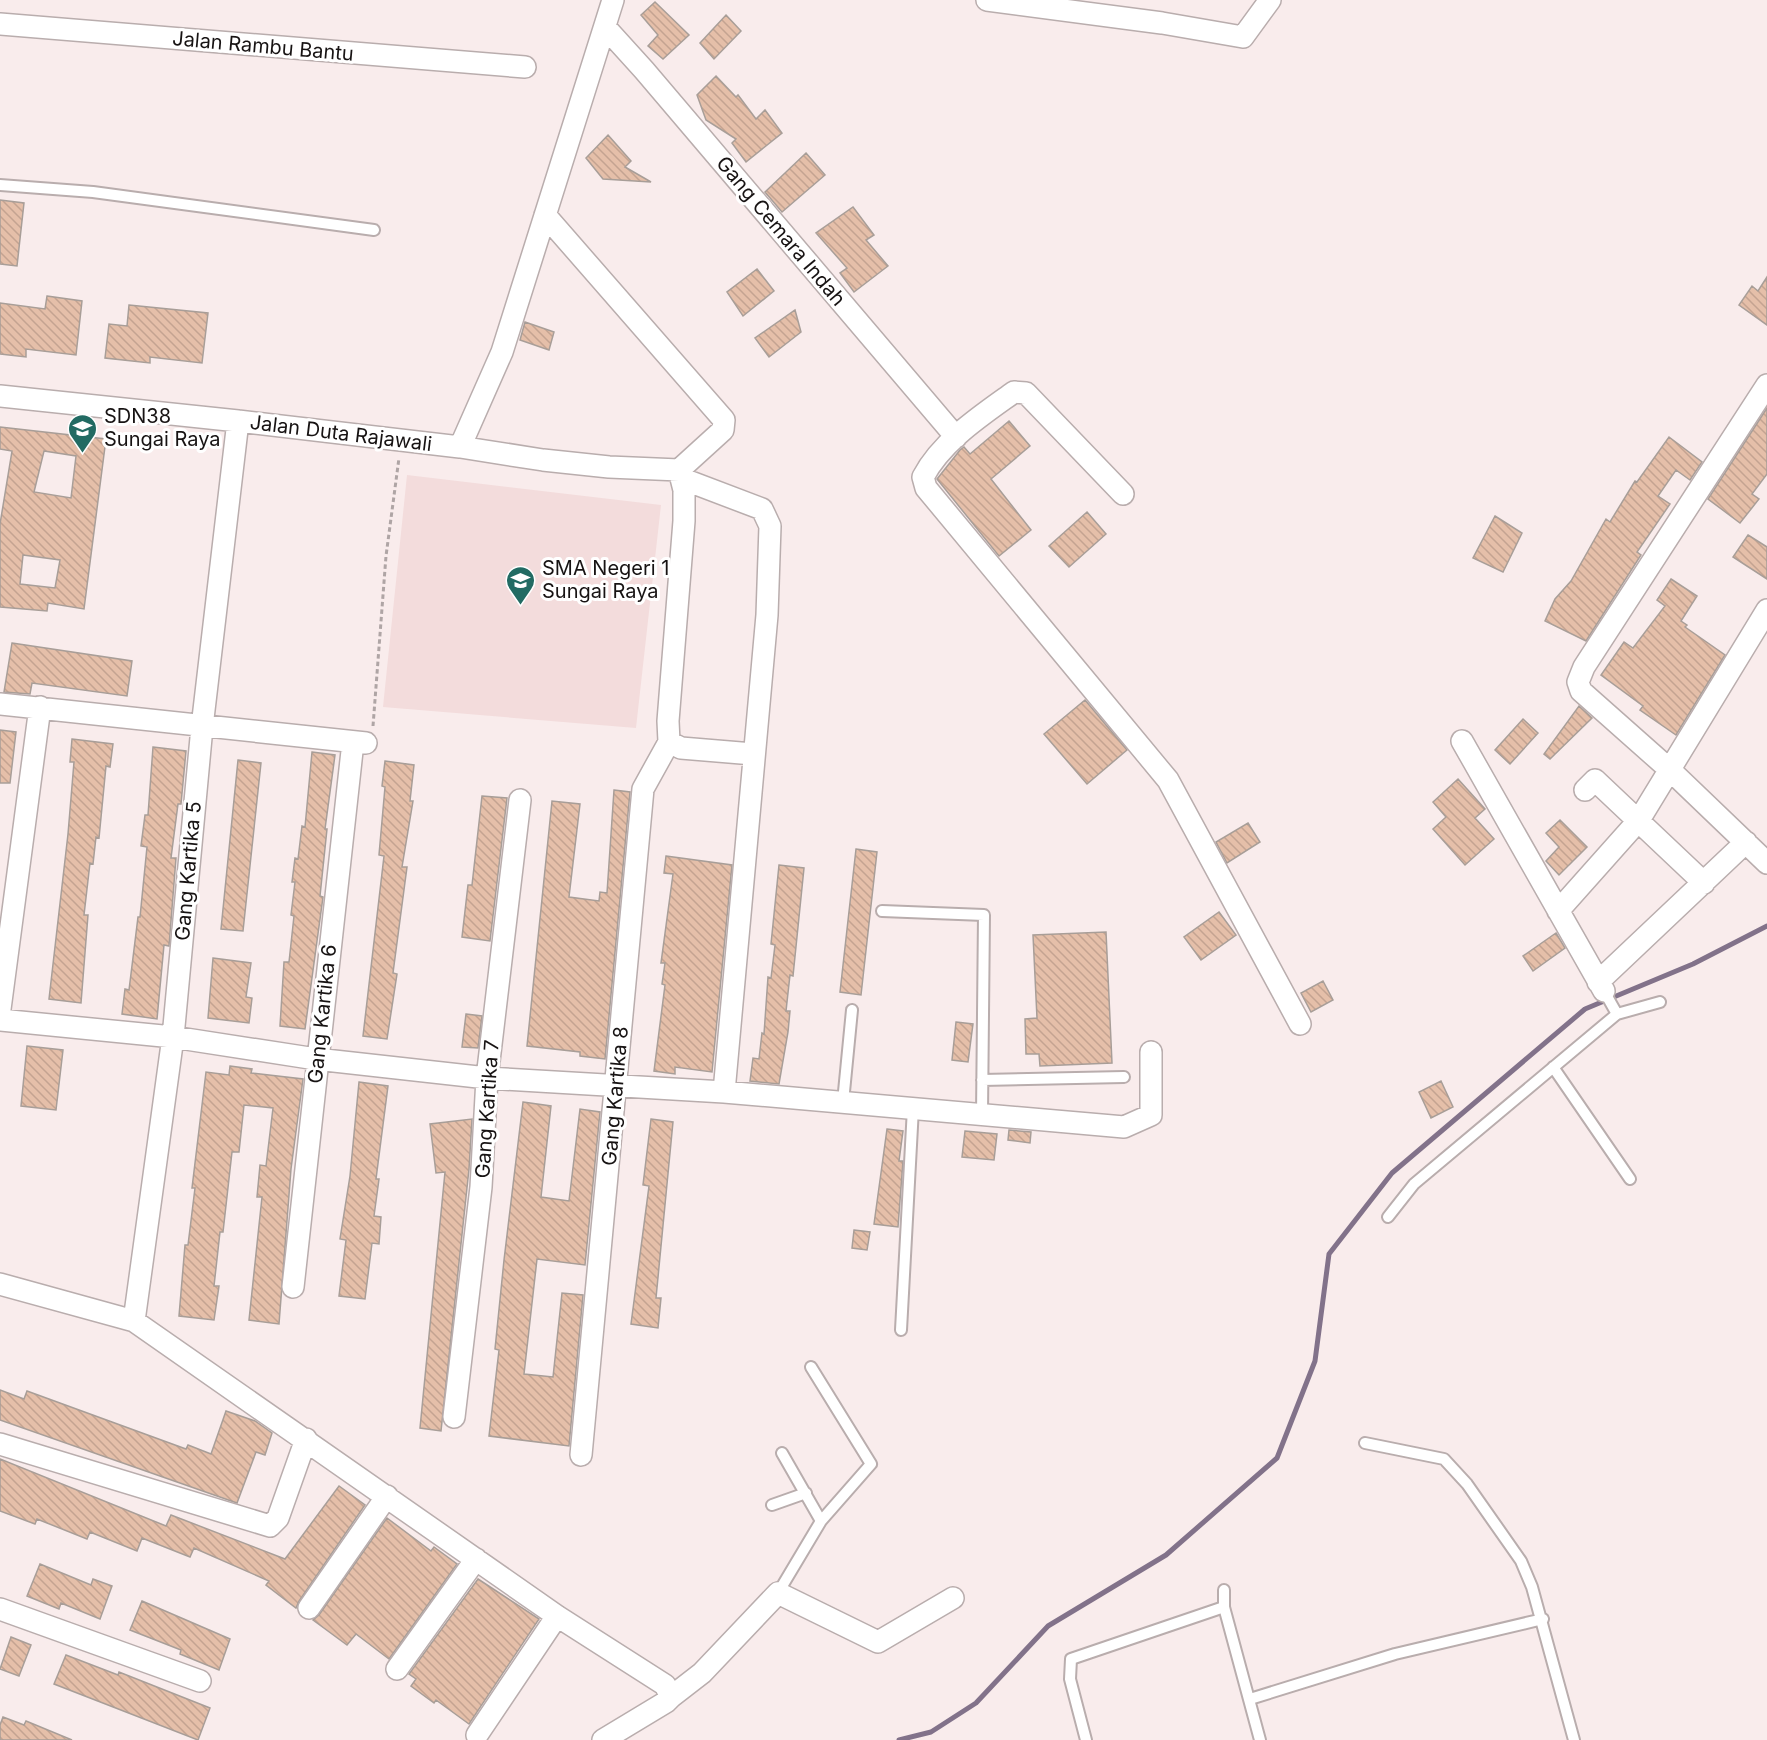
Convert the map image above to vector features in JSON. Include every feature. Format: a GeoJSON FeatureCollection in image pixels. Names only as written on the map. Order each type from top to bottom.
{"type":"FeatureCollection","features":[{"type":"Feature","properties":{"kind":"street"},"geometry":{"type":"LineString","coordinates":[[460,447],[502,352],[612,0]]}},
{"type":"Feature","properties":{"kind":"street"},"geometry":{"type":"LineString","coordinates":[[987,0],[1038,4],[1243,37],[1263,3]]}},
{"type":"Feature","properties":{"kind":"street","name":"Jalan Rambu Bantu"},"geometry":{"type":"LineString","coordinates":[[0,24],[525,68]]}},
{"type":"Feature","properties":{"kind":"street","name":"Gang Cemara Indah"},"geometry":{"type":"LineString","coordinates":[[605,27],[956,438]]}},
{"type":"Feature","properties":{"kind":"street"},"geometry":{"type":"LineString","coordinates":[[545,215],[724,420],[723,429],[681,475]]}},
{"type":"Feature","properties":{"kind":"street"},"geometry":{"type":"LineString","coordinates":[[1767,385],[1584,667],[1578,682],[1581,691],[1669,769],[1767,863]]}},
{"type":"Feature","properties":{"kind":"street"},"geometry":{"type":"LineString","coordinates":[[1123,494],[1026,393],[1020,391],[1014,392],[956,438],[929,465],[923,477],[926,488],[1168,780],[1300,1024]]}},
{"type":"Feature","properties":{"kind":"street","name":"Jalan Duta Rajawali"},"geometry":{"type":"LineString","coordinates":[[0,396],[238,421],[681,475],[762,509],[770,526],[767,615],[724,1092]]}},
{"type":"Feature","properties":{"kind":"street","name":"Gang Kartika 5"},"geometry":{"type":"LineString","coordinates":[[134,1321],[172,1037],[202,727],[238,421]]}},
{"type":"Feature","properties":{"kind":"street","name":"Gang Kartika 8"},"geometry":{"type":"LineString","coordinates":[[581,1455],[644,789],[669,742],[667,731],[684,521],[681,475]]}},
{"type":"Feature","properties":{"kind":"street"},"geometry":{"type":"LineString","coordinates":[[1558,911],[1639,820],[1767,610]]}},
{"type":"Feature","properties":{"kind":"street"},"geometry":{"type":"LineString","coordinates":[[0,704],[360,743]]}},
{"type":"Feature","properties":{"kind":"street"},"geometry":{"type":"LineString","coordinates":[[0,1009],[40,708]]}},
{"type":"Feature","properties":{"kind":"street"},"geometry":{"type":"LineString","coordinates":[[1462,741],[1608,998],[1704,883],[1746,842]]}},
{"type":"Feature","properties":{"kind":"street"},"geometry":{"type":"LineString","coordinates":[[669,742],[681,748],[753,754]]}},
{"type":"Feature","properties":{"kind":"street","name":"Gang Kartika 6"},"geometry":{"type":"LineString","coordinates":[[293,1287],[316,1059],[360,743]]}},
{"type":"Feature","properties":{"kind":"street"},"geometry":{"type":"LineString","coordinates":[[1585,790],[1595,780],[1704,883]]}},
{"type":"Feature","properties":{"kind":"street","name":"Gang Kartika 7"},"geometry":{"type":"LineString","coordinates":[[454,1417],[480,1198],[487,1078],[520,800]]}},
{"type":"Feature","properties":{"kind":"street"},"geometry":{"type":"LineString","coordinates":[[0,1020],[172,1037],[316,1059],[487,1078],[724,1092],[1124,1127],[1151,1115],[1151,1052]]}},
{"type":"Feature","properties":{"kind":"street"},"geometry":{"type":"LineString","coordinates":[[0,1284],[134,1321],[557,1616],[665,1686],[671,1697]]}},
{"type":"Feature","properties":{"kind":"street"},"geometry":{"type":"LineString","coordinates":[[0,1444],[270,1526],[278,1518],[306,1439]]}},
{"type":"Feature","properties":{"kind":"street"},"geometry":{"type":"LineString","coordinates":[[309,1608],[387,1496]]}},
{"type":"Feature","properties":{"kind":"street"},"geometry":{"type":"LineString","coordinates":[[397,1669],[476,1559]]}},
{"type":"Feature","properties":{"kind":"street"},"geometry":{"type":"LineString","coordinates":[[603,1740],[636,1732],[671,1697],[702,1674],[778,1593],[878,1642],[952,1599]]}},
{"type":"Feature","properties":{"kind":"street"},"geometry":{"type":"LineString","coordinates":[[0,1609],[200,1681]]}},
{"type":"Feature","properties":{"kind":"street"},"geometry":{"type":"LineString","coordinates":[[477,1735],[557,1616]]}},
{"type":"Feature","properties":{"kind":"lane"},"geometry":{"type":"LineString","coordinates":[[0,185],[93,192],[374,230]]}},
{"type":"Feature","properties":{"kind":"lane"},"geometry":{"type":"LineString","coordinates":[[882,911],[984,915],[982,1114]]}},
{"type":"Feature","properties":{"kind":"lane"},"geometry":{"type":"LineString","coordinates":[[1388,1217],[1414,1184],[1552,1067],[1608,998],[1659,1002]]}},
{"type":"Feature","properties":{"kind":"lane"},"geometry":{"type":"LineString","coordinates":[[843,1102],[852,1010]]}},
{"type":"Feature","properties":{"kind":"lane"},"geometry":{"type":"LineString","coordinates":[[1552,1067],[1630,1179]]}},
{"type":"Feature","properties":{"kind":"lane"},"geometry":{"type":"LineString","coordinates":[[982,1080],[1124,1077]]}},
{"type":"Feature","properties":{"kind":"lane"},"geometry":{"type":"LineString","coordinates":[[901,1330],[913,1108]]}},
{"type":"Feature","properties":{"kind":"lane"},"geometry":{"type":"LineString","coordinates":[[778,1593],[822,1521],[870,1464],[811,1367]]}},
{"type":"Feature","properties":{"kind":"lane"},"geometry":{"type":"LineString","coordinates":[[1365,1443],[1444,1459],[1467,1484],[1521,1561],[1543,1619],[1574,1740]]}},
{"type":"Feature","properties":{"kind":"lane"},"geometry":{"type":"LineString","coordinates":[[782,1453],[822,1521]]}},
{"type":"Feature","properties":{"kind":"lane"},"geometry":{"type":"LineString","coordinates":[[772,1505],[806,1493]]}},
{"type":"Feature","properties":{"kind":"lane"},"geometry":{"type":"LineString","coordinates":[[1224,1590],[1224,1607],[1260,1740]]}},
{"type":"Feature","properties":{"kind":"lane"},"geometry":{"type":"LineString","coordinates":[[1086,1740],[1070,1679],[1071,1659],[1224,1607]]}},
{"type":"Feature","properties":{"kind":"lane"},"geometry":{"type":"LineString","coordinates":[[1250,1699],[1395,1654],[1543,1619]]}},
{"type":"Feature","properties":{"kind":"path"},"geometry":{"type":"LineString","coordinates":[[360,743],[372,732],[386,556],[401,442]]}},
{"type":"Feature","properties":{"kind":"shaded area","name":"SMA Negeri 1 Sungai Raya"},"geometry":{"type":"Polygon","coordinates":[[[407,475],[661,505],[636,728],[383,707],[407,475]]]}},
{"type":"Feature","properties":{"kind":"building"},"geometry":{"type":"Polygon","coordinates":[[[655,2],[689,35],[663,59],[648,46],[658,35],[641,15],[655,2]]]}},
{"type":"Feature","properties":{"kind":"building"},"geometry":{"type":"Polygon","coordinates":[[[726,15],[741,31],[714,59],[700,43],[726,15]]]}},
{"type":"Feature","properties":{"kind":"building"},"geometry":{"type":"Polygon","coordinates":[[[716,76],[736,97],[738,95],[756,119],[765,110],[782,133],[746,162],[732,143],[736,139],[706,120],[697,95],[716,76]]]}},
{"type":"Feature","properties":{"kind":"building"},"geometry":{"type":"Polygon","coordinates":[[[608,135],[631,161],[625,167],[651,182],[603,179],[586,158],[608,135]]]}},
{"type":"Feature","properties":{"kind":"building"},"geometry":{"type":"Polygon","coordinates":[[[806,153],[825,175],[782,212],[765,192],[806,153]]]}},
{"type":"Feature","properties":{"kind":"building"},"geometry":{"type":"Polygon","coordinates":[[[0,200],[24,203],[17,266],[0,264],[0,200]]]}},
{"type":"Feature","properties":{"kind":"building"},"geometry":{"type":"Polygon","coordinates":[[[853,207],[874,235],[866,240],[888,266],[854,292],[840,273],[847,268],[816,233],[853,207]]]}},
{"type":"Feature","properties":{"kind":"building"},"geometry":{"type":"Polygon","coordinates":[[[757,269],[774,291],[743,316],[727,292],[757,269]]]}},
{"type":"Feature","properties":{"kind":"building"},"geometry":{"type":"Polygon","coordinates":[[[1767,277],[1767,325],[1739,305],[1752,286],[1758,291],[1767,277]]]}},
{"type":"Feature","properties":{"kind":"building"},"geometry":{"type":"Polygon","coordinates":[[[47,296],[82,301],[76,355],[26,349],[26,357],[0,354],[0,303],[45,309],[47,296]]]}},
{"type":"Feature","properties":{"kind":"building"},"geometry":{"type":"Polygon","coordinates":[[[129,305],[208,313],[202,363],[150,357],[150,363],[105,358],[109,324],[127,326],[129,305]]]}},
{"type":"Feature","properties":{"kind":"building"},"geometry":{"type":"Polygon","coordinates":[[[795,310],[801,332],[769,357],[755,338],[795,310]]]}},
{"type":"Feature","properties":{"kind":"building"},"geometry":{"type":"Polygon","coordinates":[[[525,322],[554,332],[549,350],[520,340],[525,322]]]}},
{"type":"Feature","properties":{"kind":"building"},"geometry":{"type":"Polygon","coordinates":[[[1767,408],[1767,474],[1752,494],[1759,499],[1740,523],[1708,499],[1767,408]]]}},
{"type":"Feature","properties":{"kind":"building"},"geometry":{"type":"Polygon","coordinates":[[[1009,421],[1030,446],[991,479],[1031,530],[999,556],[937,479],[960,450],[964,447],[970,454],[1009,421]]]}},
{"type":"Feature","properties":{"kind":"building"},"geometry":{"type":"Polygon","coordinates":[[[0,427],[106,439],[84,609],[48,603],[47,611],[0,607],[0,524],[12,451],[0,449],[0,427]],[[44,451],[34,492],[71,498],[76,456],[44,451]],[[23,555],[20,584],[55,588],[60,560],[23,555]]]}},
{"type":"Feature","properties":{"kind":"building"},"geometry":{"type":"Polygon","coordinates":[[[1669,437],[1702,462],[1690,480],[1676,470],[1658,496],[1670,504],[1637,552],[1641,555],[1586,641],[1545,621],[1555,599],[1571,581],[1606,519],[1610,522],[1635,481],[1637,482],[1669,437]]]}},
{"type":"Feature","properties":{"kind":"building"},"geometry":{"type":"Polygon","coordinates":[[[1087,512],[1106,534],[1069,567],[1049,546],[1087,512]]]}},
{"type":"Feature","properties":{"kind":"building"},"geometry":{"type":"Polygon","coordinates":[[[1495,516],[1522,533],[1503,572],[1473,558],[1495,516]]]}},
{"type":"Feature","properties":{"kind":"building"},"geometry":{"type":"Polygon","coordinates":[[[1748,535],[1767,547],[1767,579],[1733,557],[1748,535]]]}},
{"type":"Feature","properties":{"kind":"building"},"geometry":{"type":"Polygon","coordinates":[[[1671,579],[1697,596],[1681,621],[1687,625],[1685,627],[1725,655],[1676,735],[1640,710],[1643,706],[1601,675],[1624,642],[1633,648],[1665,606],[1657,600],[1671,579]]]}},
{"type":"Feature","properties":{"kind":"building"},"geometry":{"type":"Polygon","coordinates":[[[12,643],[132,661],[127,696],[32,683],[30,694],[4,692],[12,643]]]}},
{"type":"Feature","properties":{"kind":"building"},"geometry":{"type":"Polygon","coordinates":[[[1085,700],[1127,750],[1087,784],[1044,734],[1085,700]]]}},
{"type":"Feature","properties":{"kind":"building"},"geometry":{"type":"Polygon","coordinates":[[[1579,706],[1592,718],[1550,759],[1544,754],[1579,706]]]}},
{"type":"Feature","properties":{"kind":"building"},"geometry":{"type":"Polygon","coordinates":[[[1523,719],[1538,733],[1510,764],[1495,750],[1523,719]]]}},
{"type":"Feature","properties":{"kind":"building"},"geometry":{"type":"Polygon","coordinates":[[[0,730],[16,732],[10,783],[0,783],[0,730]]]}},
{"type":"Feature","properties":{"kind":"building"},"geometry":{"type":"Polygon","coordinates":[[[72,739],[113,744],[110,767],[106,766],[99,838],[96,837],[93,864],[90,863],[84,915],[88,915],[81,1003],[49,999],[68,834],[74,762],[70,762],[72,739]]]}},
{"type":"Feature","properties":{"kind":"building"},"geometry":{"type":"Polygon","coordinates":[[[153,747],[186,751],[181,804],[178,804],[171,858],[176,858],[169,946],[164,945],[157,1019],[122,1014],[125,989],[129,990],[138,917],[140,917],[147,847],[141,846],[145,815],[148,815],[153,747]]]}},
{"type":"Feature","properties":{"kind":"building"},"geometry":{"type":"Polygon","coordinates":[[[312,752],[335,755],[325,829],[327,829],[320,896],[323,897],[305,1029],[280,1026],[284,962],[289,962],[294,916],[291,915],[295,882],[292,882],[295,858],[298,859],[302,826],[305,827],[312,752]]]}},
{"type":"Feature","properties":{"kind":"building"},"geometry":{"type":"Polygon","coordinates":[[[238,760],[261,763],[243,931],[221,929],[238,760]]]}},
{"type":"Feature","properties":{"kind":"building"},"geometry":{"type":"Polygon","coordinates":[[[385,761],[414,765],[410,801],[413,801],[402,867],[407,867],[393,973],[397,974],[387,1039],[363,1036],[384,856],[379,855],[385,761]]]}},
{"type":"Feature","properties":{"kind":"building"},"geometry":{"type":"Polygon","coordinates":[[[1458,779],[1485,809],[1475,818],[1494,839],[1465,865],[1433,829],[1446,817],[1433,802],[1458,779]]]}},
{"type":"Feature","properties":{"kind":"building"},"geometry":{"type":"Polygon","coordinates":[[[614,790],[630,792],[605,1059],[580,1056],[580,1052],[527,1046],[552,801],[580,804],[569,897],[599,901],[600,892],[607,893],[614,790]]]}},
{"type":"Feature","properties":{"kind":"building"},"geometry":{"type":"Polygon","coordinates":[[[482,796],[507,798],[490,941],[462,937],[468,885],[472,885],[482,796]]]}},
{"type":"Feature","properties":{"kind":"building"},"geometry":{"type":"Polygon","coordinates":[[[1560,820],[1587,847],[1559,875],[1546,861],[1559,847],[1546,833],[1560,820]]]}},
{"type":"Feature","properties":{"kind":"building"},"geometry":{"type":"Polygon","coordinates":[[[1248,823],[1260,842],[1227,863],[1216,842],[1248,823]]]}},
{"type":"Feature","properties":{"kind":"building"},"geometry":{"type":"Polygon","coordinates":[[[856,849],[877,852],[861,995],[840,992],[856,849]]]}},
{"type":"Feature","properties":{"kind":"building"},"geometry":{"type":"Polygon","coordinates":[[[666,856],[732,865],[712,1072],[675,1067],[675,1074],[654,1071],[665,985],[662,984],[665,963],[661,963],[673,874],[664,873],[666,856]]]}},
{"type":"Feature","properties":{"kind":"building"},"geometry":{"type":"Polygon","coordinates":[[[779,865],[804,868],[793,976],[790,975],[786,1011],[790,1011],[788,1032],[779,1084],[750,1081],[753,1058],[759,1059],[762,1033],[764,1034],[768,977],[771,978],[775,945],[771,944],[779,865]]]}},
{"type":"Feature","properties":{"kind":"building"},"geometry":{"type":"Polygon","coordinates":[[[1219,912],[1236,935],[1201,960],[1184,937],[1219,912]]]}},
{"type":"Feature","properties":{"kind":"building"},"geometry":{"type":"Polygon","coordinates":[[[1106,932],[1112,1063],[1040,1066],[1039,1054],[1026,1054],[1025,1019],[1037,1018],[1033,935],[1106,932]]]}},
{"type":"Feature","properties":{"kind":"building"},"geometry":{"type":"Polygon","coordinates":[[[1556,933],[1565,948],[1533,971],[1523,956],[1556,933]]]}},
{"type":"Feature","properties":{"kind":"building"},"geometry":{"type":"Polygon","coordinates":[[[213,958],[251,963],[246,997],[252,998],[249,1023],[208,1018],[213,958]]]}},
{"type":"Feature","properties":{"kind":"building"},"geometry":{"type":"Polygon","coordinates":[[[1323,981],[1333,1000],[1311,1012],[1301,993],[1323,981]]]}},
{"type":"Feature","properties":{"kind":"building"},"geometry":{"type":"Polygon","coordinates":[[[466,1014],[482,1016],[478,1048],[462,1047],[466,1014]]]}},
{"type":"Feature","properties":{"kind":"building"},"geometry":{"type":"Polygon","coordinates":[[[956,1022],[973,1024],[968,1062],[952,1060],[956,1022]]]}},
{"type":"Feature","properties":{"kind":"building"},"geometry":{"type":"Polygon","coordinates":[[[27,1046],[63,1050],[56,1110],[21,1106],[27,1046]]]}},
{"type":"Feature","properties":{"kind":"building"},"geometry":{"type":"Polygon","coordinates":[[[230,1066],[252,1069],[251,1073],[303,1079],[291,1169],[279,1324],[249,1320],[262,1197],[257,1197],[260,1165],[266,1166],[273,1108],[244,1105],[239,1152],[232,1152],[223,1232],[220,1232],[214,1286],[219,1286],[214,1320],[179,1316],[185,1245],[188,1245],[195,1188],[192,1188],[206,1072],[229,1075],[230,1066]]]}},
{"type":"Feature","properties":{"kind":"building"},"geometry":{"type":"Polygon","coordinates":[[[1441,1081],[1453,1107],[1431,1118],[1419,1092],[1441,1081]]]}},
{"type":"Feature","properties":{"kind":"building"},"geometry":{"type":"Polygon","coordinates":[[[359,1082],[388,1086],[376,1179],[379,1179],[374,1216],[381,1217],[379,1244],[372,1243],[365,1299],[339,1296],[346,1240],[340,1239],[350,1176],[359,1082]]]}},
{"type":"Feature","properties":{"kind":"building"},"geometry":{"type":"Polygon","coordinates":[[[523,1102],[551,1106],[541,1197],[569,1201],[580,1109],[600,1112],[585,1265],[537,1259],[524,1374],[553,1377],[562,1293],[583,1295],[569,1446],[489,1436],[499,1350],[495,1349],[504,1260],[523,1102]]]}},
{"type":"Feature","properties":{"kind":"building"},"geometry":{"type":"Polygon","coordinates":[[[472,1119],[469,1169],[441,1431],[420,1428],[445,1172],[436,1173],[430,1124],[472,1119]]]}},
{"type":"Feature","properties":{"kind":"building"},"geometry":{"type":"Polygon","coordinates":[[[651,1119],[673,1122],[656,1298],[661,1298],[658,1328],[631,1324],[649,1186],[643,1185],[651,1119]]]}},
{"type":"Feature","properties":{"kind":"building"},"geometry":{"type":"Polygon","coordinates":[[[887,1129],[903,1131],[899,1161],[903,1161],[898,1227],[874,1224],[887,1129]]]}},
{"type":"Feature","properties":{"kind":"building"},"geometry":{"type":"Polygon","coordinates":[[[1009,1130],[1031,1132],[1030,1143],[1008,1140],[1009,1130]]]}},
{"type":"Feature","properties":{"kind":"building"},"geometry":{"type":"Polygon","coordinates":[[[965,1131],[997,1134],[994,1160],[962,1157],[965,1131]]]}},
{"type":"Feature","properties":{"kind":"building"},"geometry":{"type":"Polygon","coordinates":[[[854,1230],[870,1232],[867,1250],[852,1248],[854,1230]]]}},
{"type":"Feature","properties":{"kind":"building"},"geometry":{"type":"Polygon","coordinates":[[[0,1390],[24,1399],[27,1391],[186,1449],[188,1445],[211,1454],[226,1411],[255,1421],[272,1433],[265,1455],[256,1452],[237,1503],[0,1420],[0,1390]]]}},
{"type":"Feature","properties":{"kind":"building"},"geometry":{"type":"Polygon","coordinates":[[[0,1459],[166,1526],[171,1515],[285,1559],[339,1486],[365,1505],[296,1608],[266,1585],[269,1581],[194,1548],[190,1557],[142,1538],[137,1551],[90,1532],[87,1539],[37,1519],[35,1524],[0,1511],[0,1459]]]}},
{"type":"Feature","properties":{"kind":"building"},"geometry":{"type":"Polygon","coordinates":[[[387,1518],[431,1551],[434,1547],[457,1564],[389,1659],[356,1634],[347,1645],[313,1620],[319,1615],[387,1518]]]}},
{"type":"Feature","properties":{"kind":"building"},"geometry":{"type":"Polygon","coordinates":[[[40,1564],[91,1585],[93,1579],[112,1586],[100,1619],[61,1603],[59,1609],[27,1596],[40,1564]]]}},
{"type":"Feature","properties":{"kind":"building"},"geometry":{"type":"Polygon","coordinates":[[[478,1579],[539,1619],[469,1724],[436,1700],[434,1703],[411,1686],[416,1679],[409,1674],[478,1579]]]}},
{"type":"Feature","properties":{"kind":"building"},"geometry":{"type":"Polygon","coordinates":[[[142,1601],[230,1639],[219,1670],[180,1654],[181,1650],[130,1630],[142,1601]]]}},
{"type":"Feature","properties":{"kind":"building"},"geometry":{"type":"Polygon","coordinates":[[[11,1637],[31,1645],[19,1676],[0,1669],[11,1637]]]}},
{"type":"Feature","properties":{"kind":"building"},"geometry":{"type":"Polygon","coordinates":[[[66,1655],[118,1675],[119,1672],[210,1708],[198,1740],[54,1684],[66,1655]]]}},
{"type":"Feature","properties":{"kind":"building"},"geometry":{"type":"Polygon","coordinates":[[[3,1717],[24,1725],[26,1721],[72,1740],[0,1740],[0,1725],[3,1717]]]}},
{"type":"Feature","properties":{"kind":"waterway"},"geometry":{"type":"LineString","coordinates":[[899,1740],[931,1732],[976,1703],[1048,1626],[1166,1555],[1277,1458],[1315,1361],[1329,1254],[1392,1173],[1585,1009],[1693,964],[1767,926]]}},
{"type":"Feature","properties":{"kind":"place","name":"SDN38 Sungai Raya"},"geometry":{"type":"Point","coordinates":[83,454]}},
{"type":"Feature","properties":{"kind":"place","name":"SMA Negeri 1 Sungai Raya"},"geometry":{"type":"Point","coordinates":[521,606]}}]}
